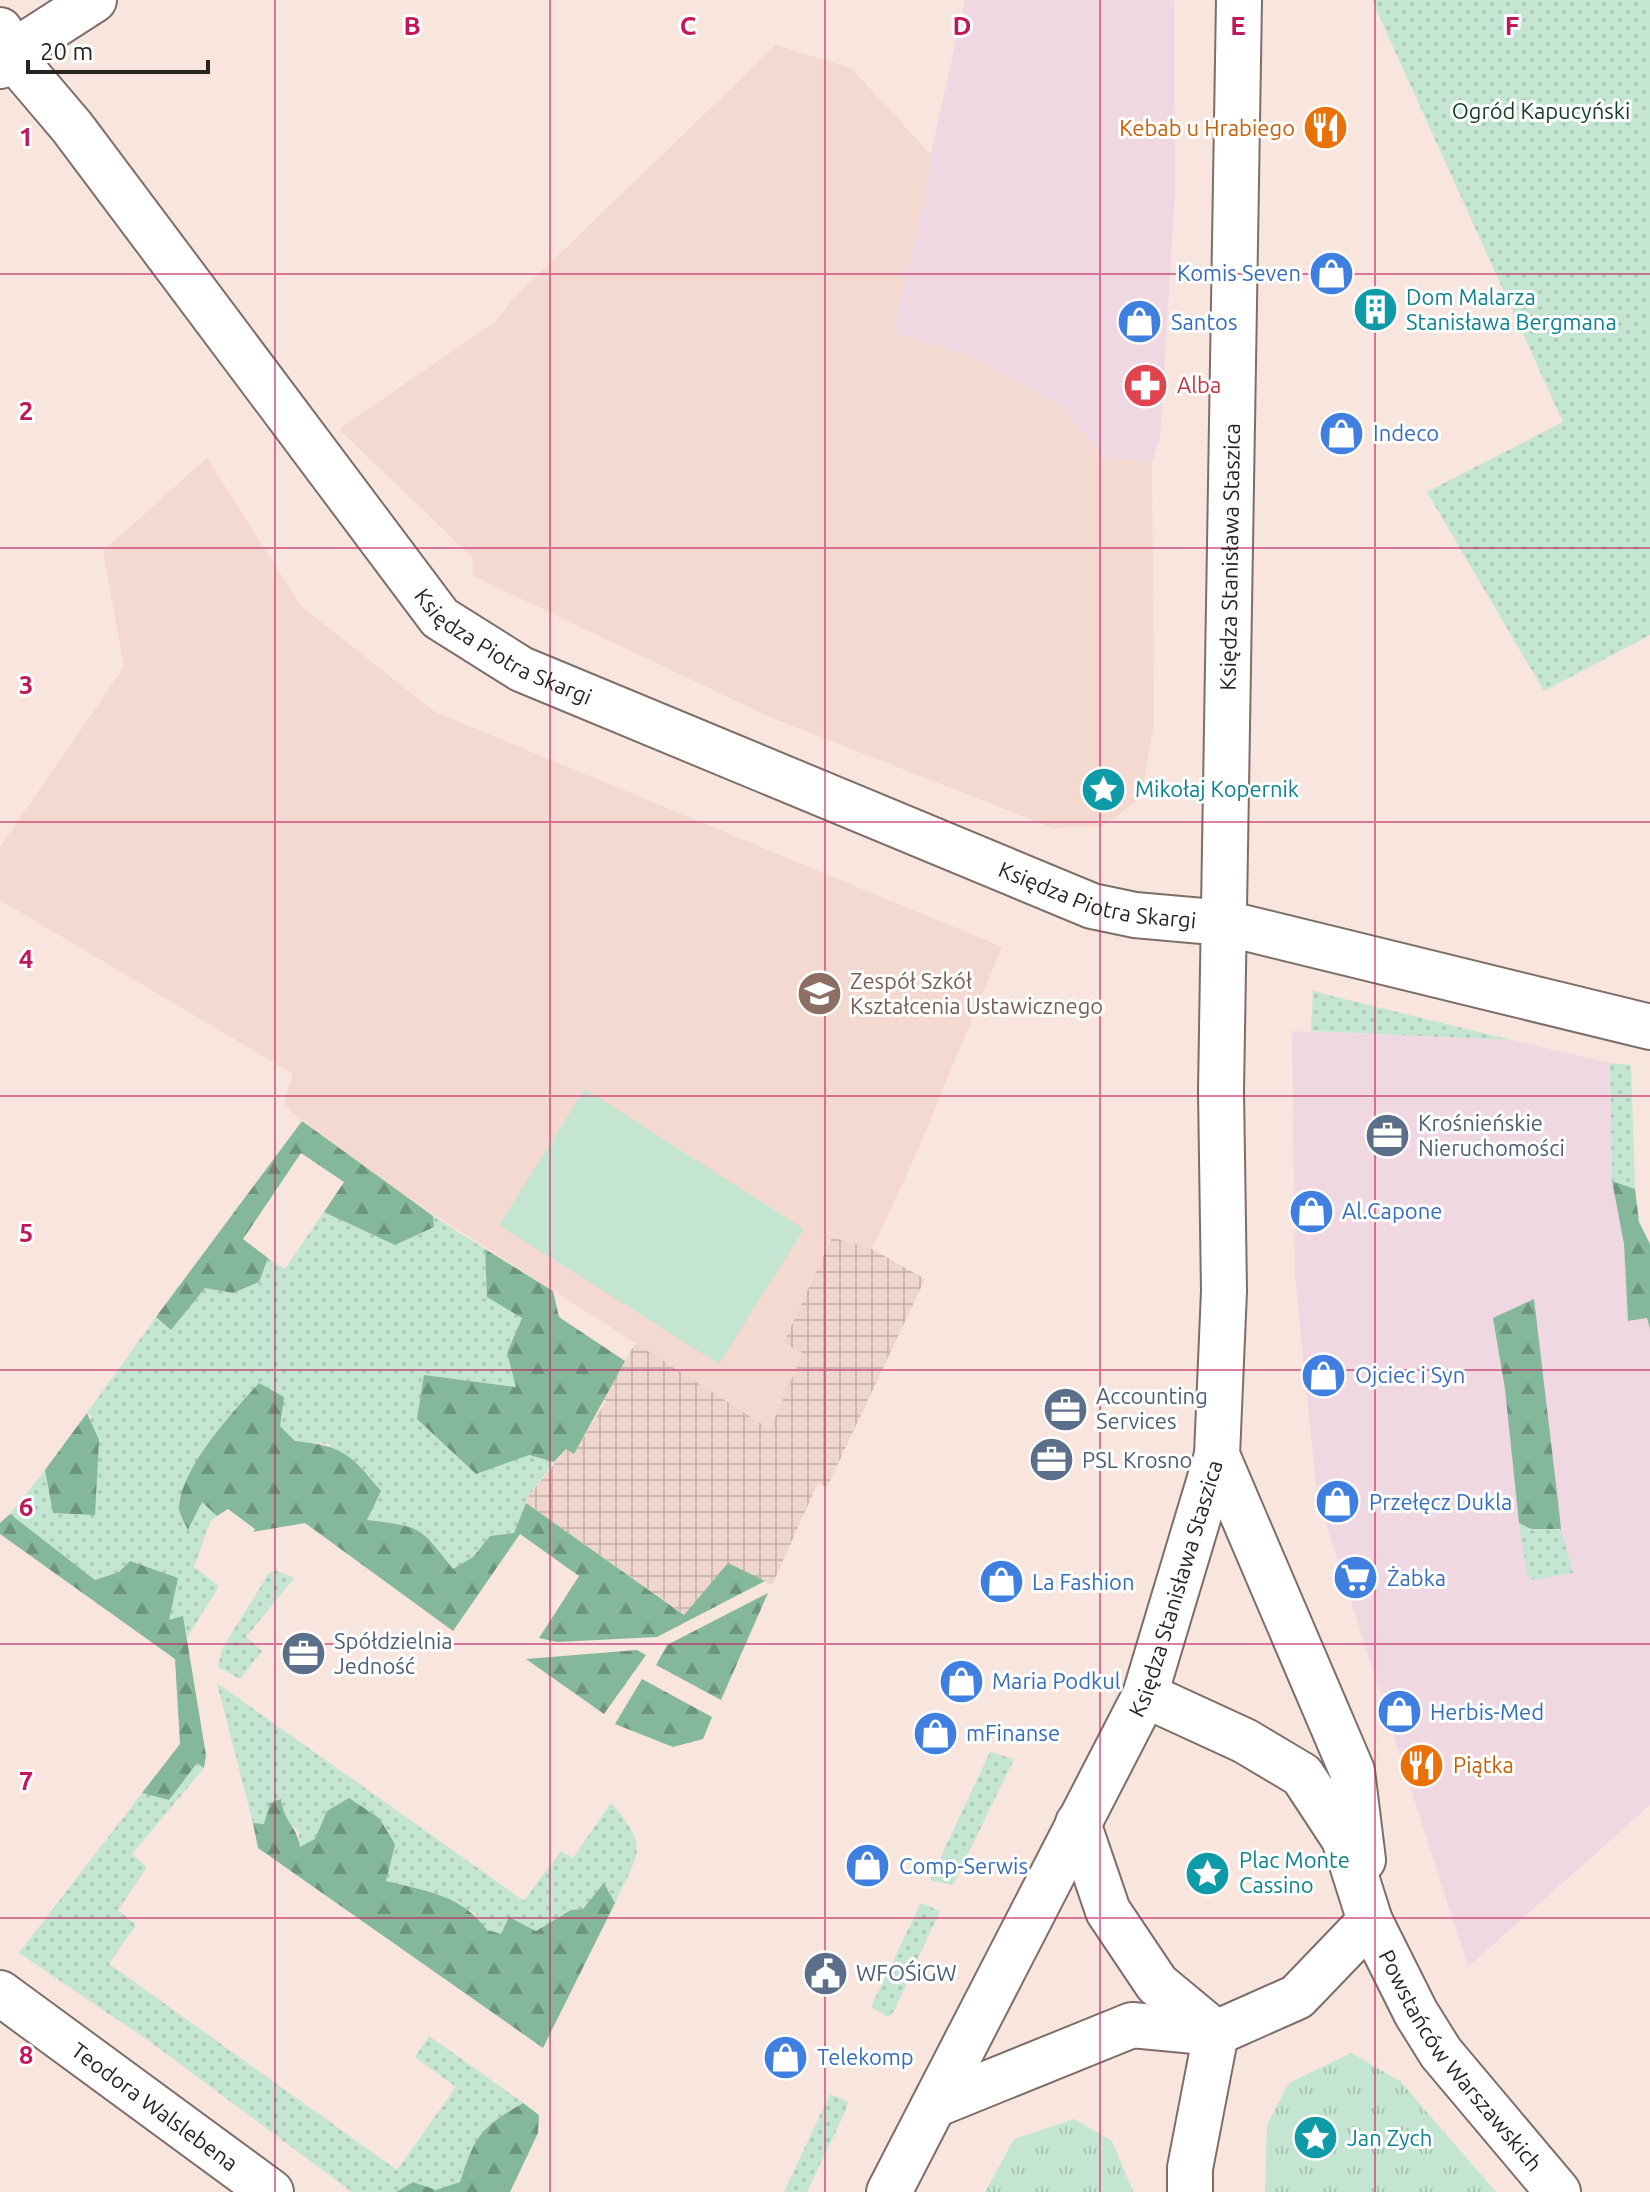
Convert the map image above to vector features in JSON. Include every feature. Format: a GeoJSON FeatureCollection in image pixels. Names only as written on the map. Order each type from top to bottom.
{"type":"FeatureCollection","features":[{"type":"Feature","properties":{"kind":"street"},"geometry":{"type":"LineString","coordinates":[[3,50],[94,0]]}},
{"type":"Feature","properties":{"kind":"street","name":"Księdza Stanisława Staszica"},"geometry":{"type":"LineString","coordinates":[[889,2192],[1145,1695],[1217,1455],[1224,1291],[1221,1091],[1239,0]]}},
{"type":"Feature","properties":{"kind":"street","name":"Księdza Piotra Skargi"},"geometry":{"type":"LineString","coordinates":[[3,50],[78,135],[440,618],[521,669],[1092,906],[1135,915],[1225,923]]}},
{"type":"Feature","properties":{"kind":"street"},"geometry":{"type":"LineString","coordinates":[[1225,923],[1650,1027]]}},
{"type":"Feature","properties":{"kind":"street"},"geometry":{"type":"LineString","coordinates":[[1217,1455],[1352,1771],[1370,1921]]}},
{"type":"Feature","properties":{"kind":"street"},"geometry":{"type":"LineString","coordinates":[[1145,1695],[1245,1741],[1302,1775],[1344,1839],[1370,1921]]}},
{"type":"Feature","properties":{"kind":"street"},"geometry":{"type":"LineString","coordinates":[[1078,1823],[1108,1911],[1157,1984],[1216,2033]]}},
{"type":"Feature","properties":{"kind":"street"},"geometry":{"type":"LineString","coordinates":[[937,2104],[1132,2025],[1216,2033],[1297,1997],[1370,1921]]}},
{"type":"Feature","properties":{"kind":"street","name":"Powstańców Warszawskich"},"geometry":{"type":"LineString","coordinates":[[1370,1921],[1416,2013],[1441,2053],[1558,2192]]}},
{"type":"Feature","properties":{"kind":"street","name":"Teodora Walslebena"},"geometry":{"type":"LineString","coordinates":[[0,1993],[271,2192]]}},
{"type":"Feature","properties":{"kind":"street"},"geometry":{"type":"LineString","coordinates":[[1190,2192],[1190,2168],[1216,2033]]}},
{"type":"Feature","properties":{"kind":"shaded area"},"geometry":{"type":"Polygon","coordinates":[[[965,0],[1174,0],[1175,191],[1160,437],[1152,462],[1105,458],[1059,405],[970,356],[891,332],[965,0]]]}},
{"type":"Feature","properties":{"kind":"shaded area"},"geometry":{"type":"Polygon","coordinates":[[[776,45],[851,68],[931,155],[922,210],[892,332],[970,356],[1059,405],[1105,458],[1152,462],[1154,724],[1141,797],[1104,826],[1053,828],[770,717],[473,576],[473,558],[339,429],[495,322],[514,298],[776,45]]]}},
{"type":"Feature","properties":{"kind":"shaded area"},"geometry":{"type":"Polygon","coordinates":[[[207,458],[301,606],[435,712],[1002,947],[914,1159],[872,1249],[832,1237],[783,1343],[803,1353],[770,1429],[374,1176],[283,1105],[293,1074],[0,900],[0,847],[124,667],[103,551],[207,458]]]}},
{"type":"Feature","properties":{"kind":"shaded area"},"geometry":{"type":"Polygon","coordinates":[[[1292,1031],[1511,1040],[1610,1063],[1612,1181],[1624,1244],[1628,1321],[1647,1318],[1650,1329],[1650,1805],[1468,1967],[1317,1496],[1295,1275],[1292,1031]]]}},
{"type":"Feature","properties":{"kind":"shaded area"},"geometry":{"type":"Polygon","coordinates":[[[832,1237],[872,1249],[925,1279],[827,1487],[818,1483],[772,1585],[728,1564],[685,1615],[526,1503],[528,1497],[566,1449],[574,1453],[606,1401],[601,1398],[636,1343],[770,1429],[802,1353],[783,1344],[832,1237]]]}},
{"type":"Feature","properties":{"kind":"green space","name":"Ogród Kapucyński"},"geometry":{"type":"Polygon","coordinates":[[[1372,0],[1650,0],[1650,635],[1544,691],[1427,492],[1563,422],[1372,0]]]}},
{"type":"Feature","properties":{"kind":"green space"},"geometry":{"type":"Polygon","coordinates":[[[1313,990],[1324,994],[1511,1040],[1311,1031],[1313,990]]]}},
{"type":"Feature","properties":{"kind":"green space"},"geometry":{"type":"Polygon","coordinates":[[[1610,1063],[1631,1065],[1635,1189],[1612,1181],[1610,1063]]]}},
{"type":"Feature","properties":{"kind":"green space"},"geometry":{"type":"Polygon","coordinates":[[[585,1089],[804,1229],[719,1364],[499,1225],[585,1089]]]}},
{"type":"Feature","properties":{"kind":"green space"},"geometry":{"type":"Polygon","coordinates":[[[302,1121],[433,1216],[434,1227],[395,1245],[324,1212],[344,1182],[301,1153],[243,1239],[268,1258],[259,1282],[233,1293],[205,1288],[171,1330],[156,1317],[302,1121]]]}},
{"type":"Feature","properties":{"kind":"green space"},"geometry":{"type":"Polygon","coordinates":[[[1612,1181],[1635,1189],[1639,1222],[1650,1244],[1650,1329],[1647,1318],[1628,1321],[1624,1244],[1612,1181]]]}},
{"type":"Feature","properties":{"kind":"green space"},"geometry":{"type":"Polygon","coordinates":[[[324,1212],[395,1245],[434,1227],[433,1216],[485,1249],[487,1297],[522,1317],[507,1353],[517,1387],[424,1375],[529,1455],[554,1462],[528,1497],[514,1533],[490,1536],[473,1557],[453,1569],[418,1531],[398,1524],[367,1520],[329,1444],[295,1441],[280,1426],[260,1383],[227,1420],[189,1475],[189,1529],[202,1501],[217,1516],[210,1522],[194,1567],[219,1586],[187,1638],[183,1616],[169,1621],[120,1572],[95,1580],[10,1514],[45,1470],[53,1513],[92,1416],[87,1413],[156,1317],[171,1330],[205,1288],[233,1293],[259,1282],[268,1258],[285,1269],[324,1212]]]}},
{"type":"Feature","properties":{"kind":"green space"},"geometry":{"type":"Polygon","coordinates":[[[485,1249],[553,1291],[559,1317],[625,1361],[574,1454],[566,1449],[554,1462],[529,1455],[476,1474],[417,1419],[424,1375],[516,1387],[507,1353],[522,1318],[487,1297],[485,1249]]]}},
{"type":"Feature","properties":{"kind":"green space"},"geometry":{"type":"Polygon","coordinates":[[[1534,1299],[1561,1529],[1531,1529],[1519,1523],[1505,1389],[1493,1318],[1534,1299]]]}},
{"type":"Feature","properties":{"kind":"green space"},"geometry":{"type":"Polygon","coordinates":[[[259,1383],[284,1397],[280,1426],[295,1441],[325,1446],[345,1454],[381,1491],[367,1520],[418,1531],[426,1536],[453,1569],[473,1557],[490,1536],[514,1533],[526,1503],[684,1615],[728,1563],[765,1581],[657,1637],[557,1642],[539,1638],[579,1576],[520,1534],[453,1631],[305,1523],[253,1532],[255,1529],[228,1509],[217,1516],[202,1502],[188,1530],[179,1507],[189,1474],[210,1440],[259,1383]]]}},
{"type":"Feature","properties":{"kind":"green space"},"geometry":{"type":"Polygon","coordinates":[[[87,1413],[99,1440],[95,1515],[53,1513],[45,1470],[87,1413]]]}},
{"type":"Feature","properties":{"kind":"green space"},"geometry":{"type":"Polygon","coordinates":[[[10,1514],[95,1580],[119,1572],[130,1561],[178,1578],[169,1620],[183,1616],[206,1755],[204,1768],[197,1763],[169,1800],[142,1793],[180,1744],[175,1659],[0,1534],[0,1523],[10,1514]]]}},
{"type":"Feature","properties":{"kind":"green space"},"geometry":{"type":"Polygon","coordinates":[[[1519,1523],[1531,1529],[1561,1529],[1573,1573],[1533,1580],[1527,1574],[1519,1523]]]}},
{"type":"Feature","properties":{"kind":"green space"},"geometry":{"type":"Polygon","coordinates":[[[275,1570],[294,1578],[246,1637],[262,1651],[240,1679],[218,1667],[222,1649],[269,1573],[275,1570]]]}},
{"type":"Feature","properties":{"kind":"green space"},"geometry":{"type":"Polygon","coordinates":[[[768,1593],[721,1700],[656,1665],[667,1645],[768,1593]]]}},
{"type":"Feature","properties":{"kind":"green space"},"geometry":{"type":"Polygon","coordinates":[[[637,1650],[646,1655],[604,1714],[526,1659],[637,1650]]]}},
{"type":"Feature","properties":{"kind":"green space"},"geometry":{"type":"Polygon","coordinates":[[[642,1679],[712,1717],[703,1739],[673,1747],[615,1724],[642,1679]]]}},
{"type":"Feature","properties":{"kind":"green space"},"geometry":{"type":"Polygon","coordinates":[[[217,1683],[524,1901],[561,1851],[573,1858],[611,1803],[632,1831],[637,1851],[615,1903],[605,1884],[583,1909],[571,1910],[536,1931],[509,1917],[501,1934],[486,1930],[474,1912],[386,1881],[327,1811],[315,1840],[299,1848],[299,1832],[270,1804],[264,1824],[253,1823],[217,1683]]]}},
{"type":"Feature","properties":{"kind":"green space"},"geometry":{"type":"Polygon","coordinates":[[[990,1752],[1014,1759],[953,1885],[930,1880],[990,1752]]]}},
{"type":"Feature","properties":{"kind":"green space"},"geometry":{"type":"Polygon","coordinates":[[[197,1763],[204,1768],[132,1854],[147,1867],[118,1910],[136,1925],[109,1964],[397,2170],[456,2087],[415,2057],[429,2036],[523,2103],[498,2119],[481,2135],[460,2182],[436,2191],[413,2182],[396,2192],[352,2192],[152,2043],[19,1953],[142,1793],[169,1799],[197,1763]]]}},
{"type":"Feature","properties":{"kind":"green space"},"geometry":{"type":"Polygon","coordinates":[[[349,1798],[379,1818],[395,1844],[386,1881],[455,1902],[477,1918],[487,1930],[501,1934],[509,1917],[536,1931],[571,1910],[583,1909],[604,1883],[615,1903],[543,2048],[258,1848],[253,1823],[264,1824],[270,1803],[281,1799],[300,1847],[315,1839],[327,1811],[349,1798]]]}},
{"type":"Feature","properties":{"kind":"green space"},"geometry":{"type":"Polygon","coordinates":[[[921,1903],[940,1911],[894,2011],[888,2017],[871,2007],[921,1903]]]}},
{"type":"Feature","properties":{"kind":"green space"},"geometry":{"type":"Polygon","coordinates":[[[1351,2053],[1400,2081],[1496,2192],[1265,2192],[1267,2125],[1289,2083],[1351,2053]]]}},
{"type":"Feature","properties":{"kind":"green space"},"geometry":{"type":"Polygon","coordinates":[[[830,2094],[848,2102],[845,2112],[807,2192],[784,2192],[830,2094]]]}},
{"type":"Feature","properties":{"kind":"green space"},"geometry":{"type":"Polygon","coordinates":[[[523,2103],[539,2115],[538,2133],[510,2192],[396,2192],[413,2182],[436,2190],[460,2182],[481,2135],[497,2119],[523,2103]]]}},
{"type":"Feature","properties":{"kind":"green space"},"geometry":{"type":"Polygon","coordinates":[[[1074,2119],[1112,2141],[1133,2192],[985,2192],[1014,2139],[1074,2119]]]}},
{"type":"Feature","properties":{"kind":"place","name":"Kebab u Hrabiego"},"geometry":{"type":"Point","coordinates":[1326,128]}},
{"type":"Feature","properties":{"kind":"place","name":"Komis Seven"},"geometry":{"type":"Point","coordinates":[1332,273]}},
{"type":"Feature","properties":{"kind":"place","name":"Dom Malarza Stanisława Bergmana"},"geometry":{"type":"Point","coordinates":[1375,310]}},
{"type":"Feature","properties":{"kind":"place","name":"Santos"},"geometry":{"type":"Point","coordinates":[1140,322]}},
{"type":"Feature","properties":{"kind":"place","name":"Alba"},"geometry":{"type":"Point","coordinates":[1146,385]}},
{"type":"Feature","properties":{"kind":"place","name":"Indeco"},"geometry":{"type":"Point","coordinates":[1342,433]}},
{"type":"Feature","properties":{"kind":"place","name":"Mikołaj Kopernik"},"geometry":{"type":"Point","coordinates":[1104,789]}},
{"type":"Feature","properties":{"kind":"place","name":"Zespół Szkół Kształcenia Ustawicznego"},"geometry":{"type":"Point","coordinates":[819,994]}},
{"type":"Feature","properties":{"kind":"place","name":"Krośnieńskie Nieruchomości"},"geometry":{"type":"Point","coordinates":[1387,1136]}},
{"type":"Feature","properties":{"kind":"place","name":"Al.Capone"},"geometry":{"type":"Point","coordinates":[1311,1211]}},
{"type":"Feature","properties":{"kind":"place","name":"Ojciec i Syn"},"geometry":{"type":"Point","coordinates":[1324,1375]}},
{"type":"Feature","properties":{"kind":"place","name":"Accounting Services"},"geometry":{"type":"Point","coordinates":[1065,1409]}},
{"type":"Feature","properties":{"kind":"place","name":"PSL Krosno"},"geometry":{"type":"Point","coordinates":[1051,1460]}},
{"type":"Feature","properties":{"kind":"place","name":"Przełęcz Dukla"},"geometry":{"type":"Point","coordinates":[1338,1502]}},
{"type":"Feature","properties":{"kind":"place","name":"Żabka"},"geometry":{"type":"Point","coordinates":[1356,1578]}},
{"type":"Feature","properties":{"kind":"place","name":"La Fashion"},"geometry":{"type":"Point","coordinates":[1001,1582]}},
{"type":"Feature","properties":{"kind":"place","name":"Spółdzielnia Jedność"},"geometry":{"type":"Point","coordinates":[303,1654]}},
{"type":"Feature","properties":{"kind":"place","name":"Maria Podkul"},"geometry":{"type":"Point","coordinates":[961,1681]}},
{"type":"Feature","properties":{"kind":"place","name":"Herbis-Med"},"geometry":{"type":"Point","coordinates":[1399,1712]}},
{"type":"Feature","properties":{"kind":"place","name":"mFinanse"},"geometry":{"type":"Point","coordinates":[935,1733]}},
{"type":"Feature","properties":{"kind":"place","name":"Piątka"},"geometry":{"type":"Point","coordinates":[1422,1765]}},
{"type":"Feature","properties":{"kind":"place","name":"Comp-Serwis"},"geometry":{"type":"Point","coordinates":[868,1866]}},
{"type":"Feature","properties":{"kind":"place","name":"Plac Monte Cassino"},"geometry":{"type":"Point","coordinates":[1208,1873]}},
{"type":"Feature","properties":{"kind":"place","name":"WFOŚiGW"},"geometry":{"type":"Point","coordinates":[825,1973]}},
{"type":"Feature","properties":{"kind":"place","name":"Telekomp"},"geometry":{"type":"Point","coordinates":[786,2057]}},
{"type":"Feature","properties":{"kind":"place","name":"Jan Zych"},"geometry":{"type":"Point","coordinates":[1316,2138]}}]}
